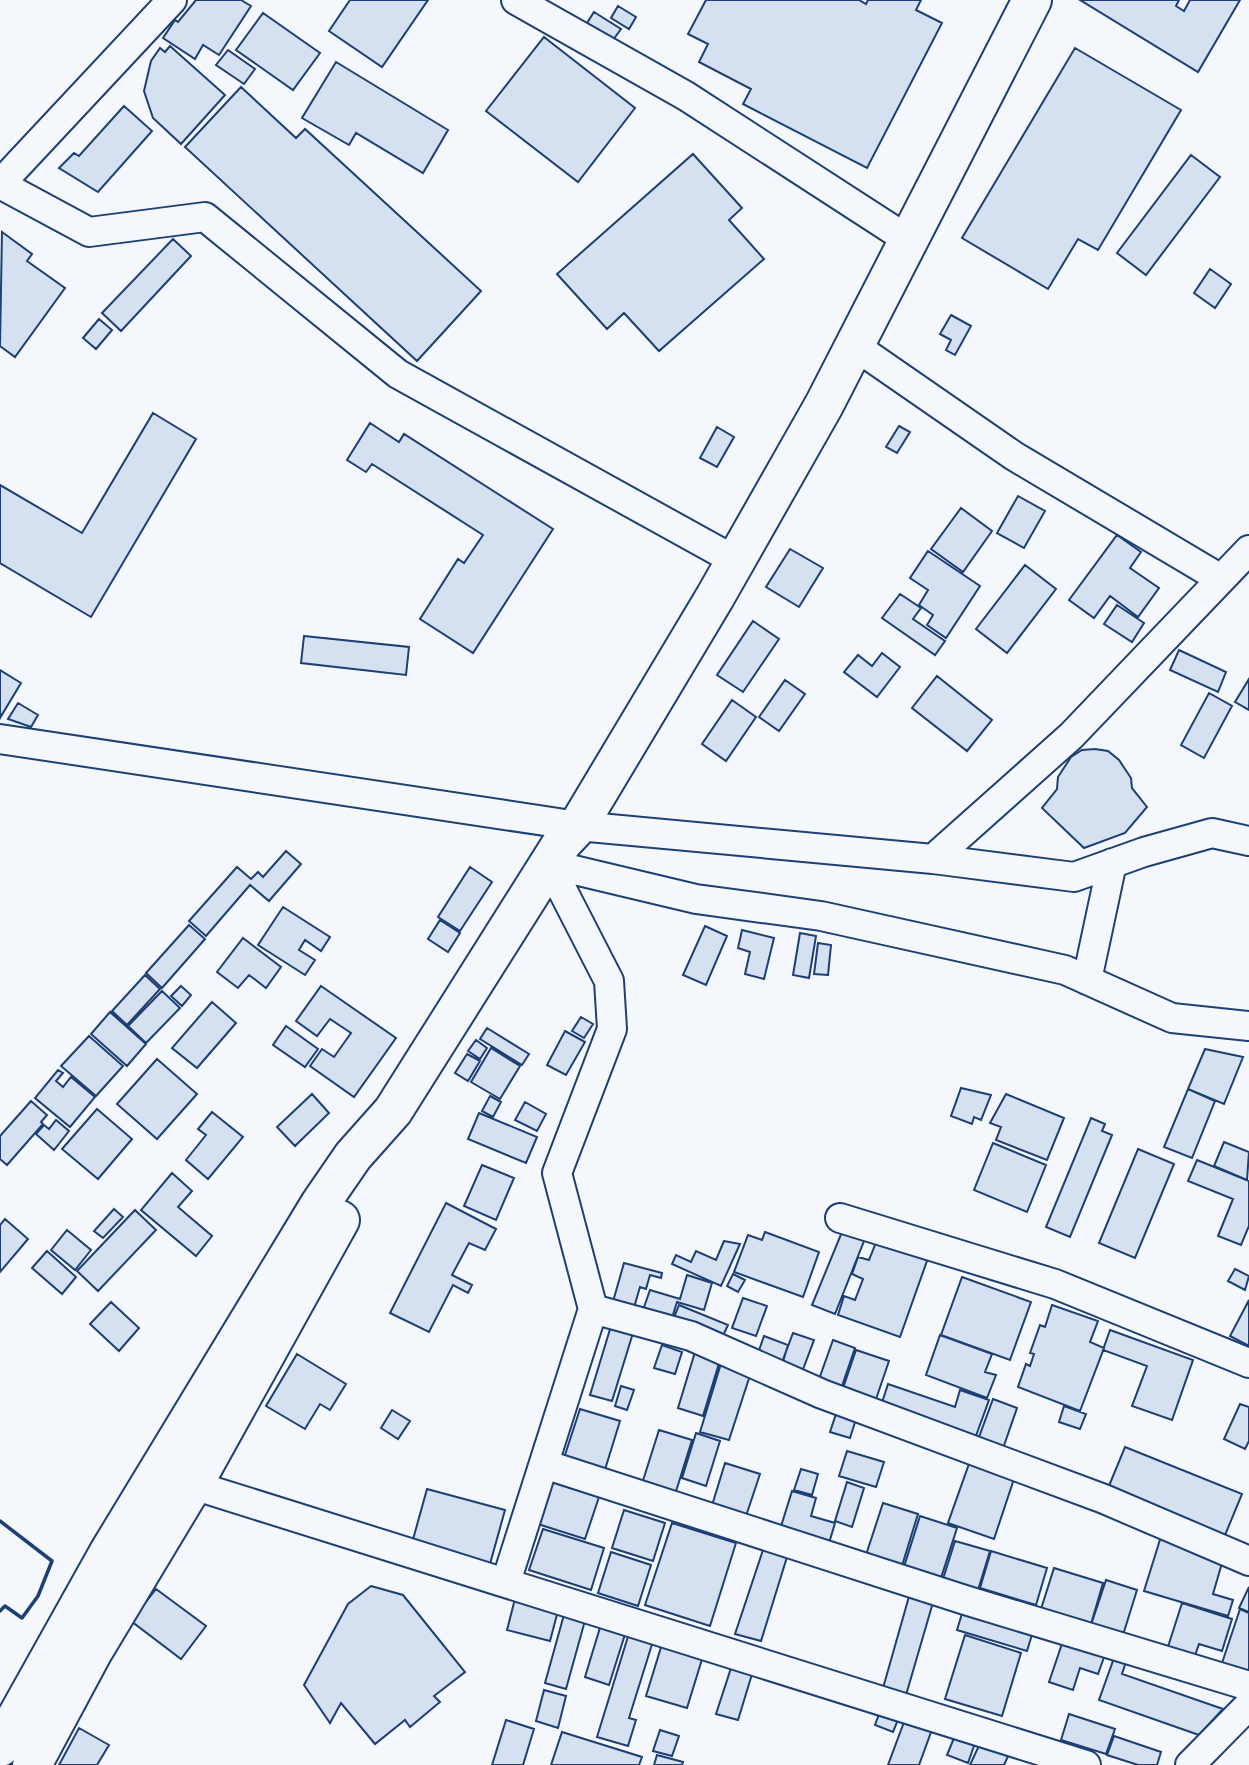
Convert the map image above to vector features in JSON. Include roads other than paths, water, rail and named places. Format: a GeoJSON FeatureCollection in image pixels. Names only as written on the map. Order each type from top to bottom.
{"type":"FeatureCollection","features":[{"type":"Feature","properties":{"kind":"main road"},"geometry":{"type":"LineString","coordinates":[[32,1765],[104,1632],[193,1485],[356,1191],[393,1111],[549,864],[578,826],[736,561],[855,346],[1032,0]]}},
{"type":"Feature","properties":{"kind":"main road"},"geometry":{"type":"LineString","coordinates":[[0,1747],[102,1563],[320,1204],[354,1156],[393,1111]]}},
{"type":"Feature","properties":{"kind":"street"},"geometry":{"type":"LineString","coordinates":[[172,0],[0,184],[89,232],[205,217],[398,374],[736,561]]}},
{"type":"Feature","properties":{"kind":"street"},"geometry":{"type":"LineString","coordinates":[[516,0],[686,96],[910,241]]}},
{"type":"Feature","properties":{"kind":"street"},"geometry":{"type":"LineString","coordinates":[[855,346],[1014,456],[1221,579]]}},
{"type":"Feature","properties":{"kind":"street"},"geometry":{"type":"LineString","coordinates":[[933,859],[1071,736],[1249,550]]}},
{"type":"Feature","properties":{"kind":"street"},"geometry":{"type":"LineString","coordinates":[[0,739],[578,826],[933,859],[1074,877],[1212,834],[1249,841]]}},
{"type":"Feature","properties":{"kind":"street"},"geometry":{"type":"LineString","coordinates":[[1087,980],[1112,863]]}},
{"type":"Feature","properties":{"kind":"street"},"geometry":{"type":"LineString","coordinates":[[549,864],[696,899],[821,916],[1065,970],[1172,1018],[1249,1026]]}},
{"type":"Feature","properties":{"kind":"street"},"geometry":{"type":"LineString","coordinates":[[506,1582],[593,1309],[557,1173],[612,1029],[609,981],[549,864]]}},
{"type":"Feature","properties":{"kind":"street"},"geometry":{"type":"LineString","coordinates":[[840,1218],[1055,1284],[1249,1363]]}},
{"type":"Feature","properties":{"kind":"street"},"geometry":{"type":"LineString","coordinates":[[593,1309],[691,1335],[822,1394],[1104,1499],[1249,1561]]}},
{"type":"Feature","properties":{"kind":"street"},"geometry":{"type":"LineString","coordinates":[[544,1464],[965,1600],[1249,1686]]}},
{"type":"Feature","properties":{"kind":"street"},"geometry":{"type":"LineString","coordinates":[[193,1485],[1086,1765]]}},
{"type":"Feature","properties":{"kind":"street"},"geometry":{"type":"LineString","coordinates":[[1190,1765],[1249,1705]]}}]}
